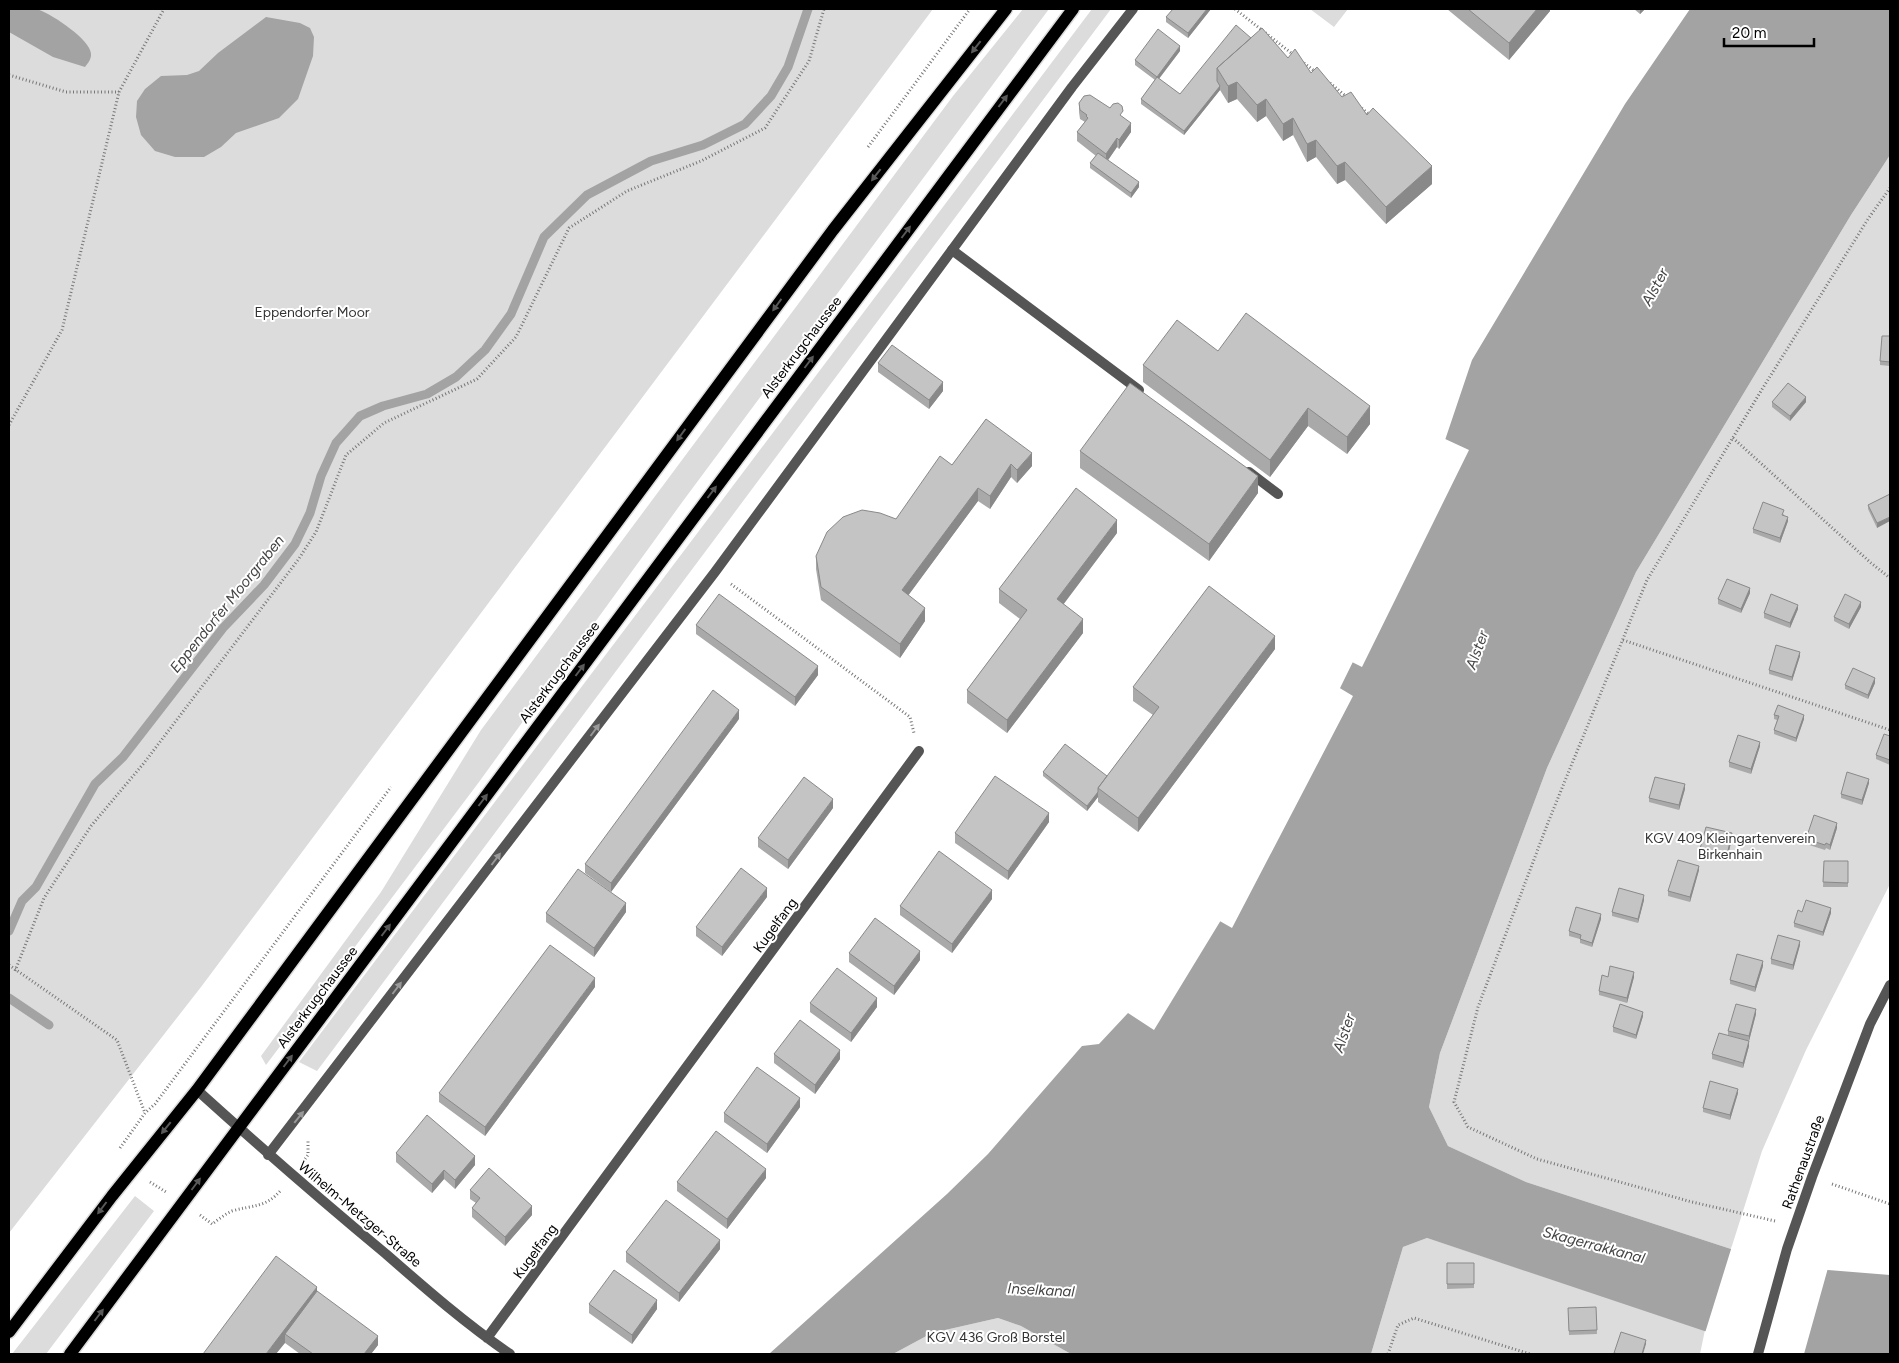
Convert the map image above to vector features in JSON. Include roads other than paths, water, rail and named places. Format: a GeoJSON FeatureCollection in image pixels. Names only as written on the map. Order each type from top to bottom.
{"type":"FeatureCollection","features":[{"type":"Feature","properties":{"kind":"main road"},"geometry":{"type":"LineString","coordinates":[[9,1332],[132,1170],[197,1090],[827,238],[1006,9]]}},
{"type":"Feature","properties":{"kind":"main road","name":"Alsterkrugchaussee"},"geometry":{"type":"LineString","coordinates":[[70,1354],[1073,9]]}},
{"type":"Feature","properties":{"kind":"street"},"geometry":{"type":"LineString","coordinates":[[268,1155],[715,572],[1072,87],[1133,9]]}},
{"type":"Feature","properties":{"kind":"street"},"geometry":{"type":"LineString","coordinates":[[952,250],[1144,394]]}},
{"type":"Feature","properties":{"kind":"street"},"geometry":{"type":"LineString","coordinates":[[1238,464],[1278,494]]}},
{"type":"Feature","properties":{"kind":"street","name":"Kugelfang"},"geometry":{"type":"LineString","coordinates":[[487,1338],[919,751]]}},
{"type":"Feature","properties":{"kind":"street","name":"Rathenaustraße"},"geometry":{"type":"LineString","coordinates":[[1758,1354],[1787,1248],[1812,1177],[1870,1024],[1890,985]]}},
{"type":"Feature","properties":{"kind":"street","name":"Wilhelm-Metzger-Straße"},"geometry":{"type":"LineString","coordinates":[[197,1090],[268,1155],[487,1338],[510,1354]]}},
{"type":"Feature","properties":{"kind":"water"},"geometry":{"type":"Polygon","coordinates":[[[26,8],[42,11],[75,32],[90,50],[91,55],[88,63],[85,67],[53,57],[9,32],[9,9],[26,8]]]}},
{"type":"Feature","properties":{"kind":"water"},"geometry":{"type":"Polygon","coordinates":[[[1690,9],[1890,9],[1890,155],[1851,215],[1636,572],[1547,768],[1440,1053],[1429,1107],[1448,1146],[1526,1182],[1731,1249],[1828,1270],[1890,1275],[1890,1354],[1773,1354],[1427,1238],[1403,1247],[1371,1354],[1071,1354],[1021,1326],[998,1318],[932,1333],[893,1354],[769,1354],[947,1194],[988,1154],[1082,1046],[1099,1044],[1128,1013],[1154,1030],[1246,879],[1408,550],[1472,360],[1625,104],[1690,9]]]}},
{"type":"Feature","properties":{"kind":"water"},"geometry":{"type":"Polygon","coordinates":[[[266,17],[300,23],[310,28],[314,37],[313,56],[298,99],[279,118],[236,133],[221,147],[204,157],[175,157],[155,151],[141,135],[136,117],[137,101],[145,89],[161,76],[187,75],[199,71],[218,53],[266,17]]]}},
{"type":"Feature","properties":{"kind":"waterway","name":"Eppendorfer Moorgraben"},"geometry":{"type":"LineString","coordinates":[[9,931],[22,901],[36,887],[95,784],[123,757],[223,628],[264,585],[295,544],[310,513],[321,476],[336,443],[360,416],[383,406],[427,394],[456,377],[485,350],[511,314],[544,237],[587,195],[651,161],[703,145],[745,124],[771,96],[788,67],[808,9]]}},
{"type":"Feature","properties":{"kind":"waterway","name":"Eppendorfer Moorgraben"},"geometry":{"type":"LineString","coordinates":[[9,998],[49,1025]]}},
{"type":"Feature","properties":{"kind":"water label","name":"Alster"},"geometry":{"type":"Point","coordinates":[1655,287]}},
{"type":"Feature","properties":{"kind":"water label","name":"Alster"},"geometry":{"type":"Point","coordinates":[1477,650]}},
{"type":"Feature","properties":{"kind":"water label","name":"Alster"},"geometry":{"type":"Point","coordinates":[1344,1033]}},
{"type":"Feature","properties":{"kind":"water label","name":"Skagerrakkanal"},"geometry":{"type":"Point","coordinates":[1594,1245]}},
{"type":"Feature","properties":{"kind":"water label","name":"Inselkanal"},"geometry":{"type":"Point","coordinates":[1041,1290]}},
{"type":"Feature","properties":{"kind":"park label","name":"Eppendorfer Moor"},"geometry":{"type":"Point","coordinates":[312,312]}},
{"type":"Feature","properties":{"kind":"park label","name":"KGV 409 Kleingartenverein Birkenhain"},"geometry":{"type":"Point","coordinates":[1730,846]}},
{"type":"Feature","properties":{"kind":"park label","name":"KGV 436 Groß Borstel"},"geometry":{"type":"Point","coordinates":[996,1337]}}]}
